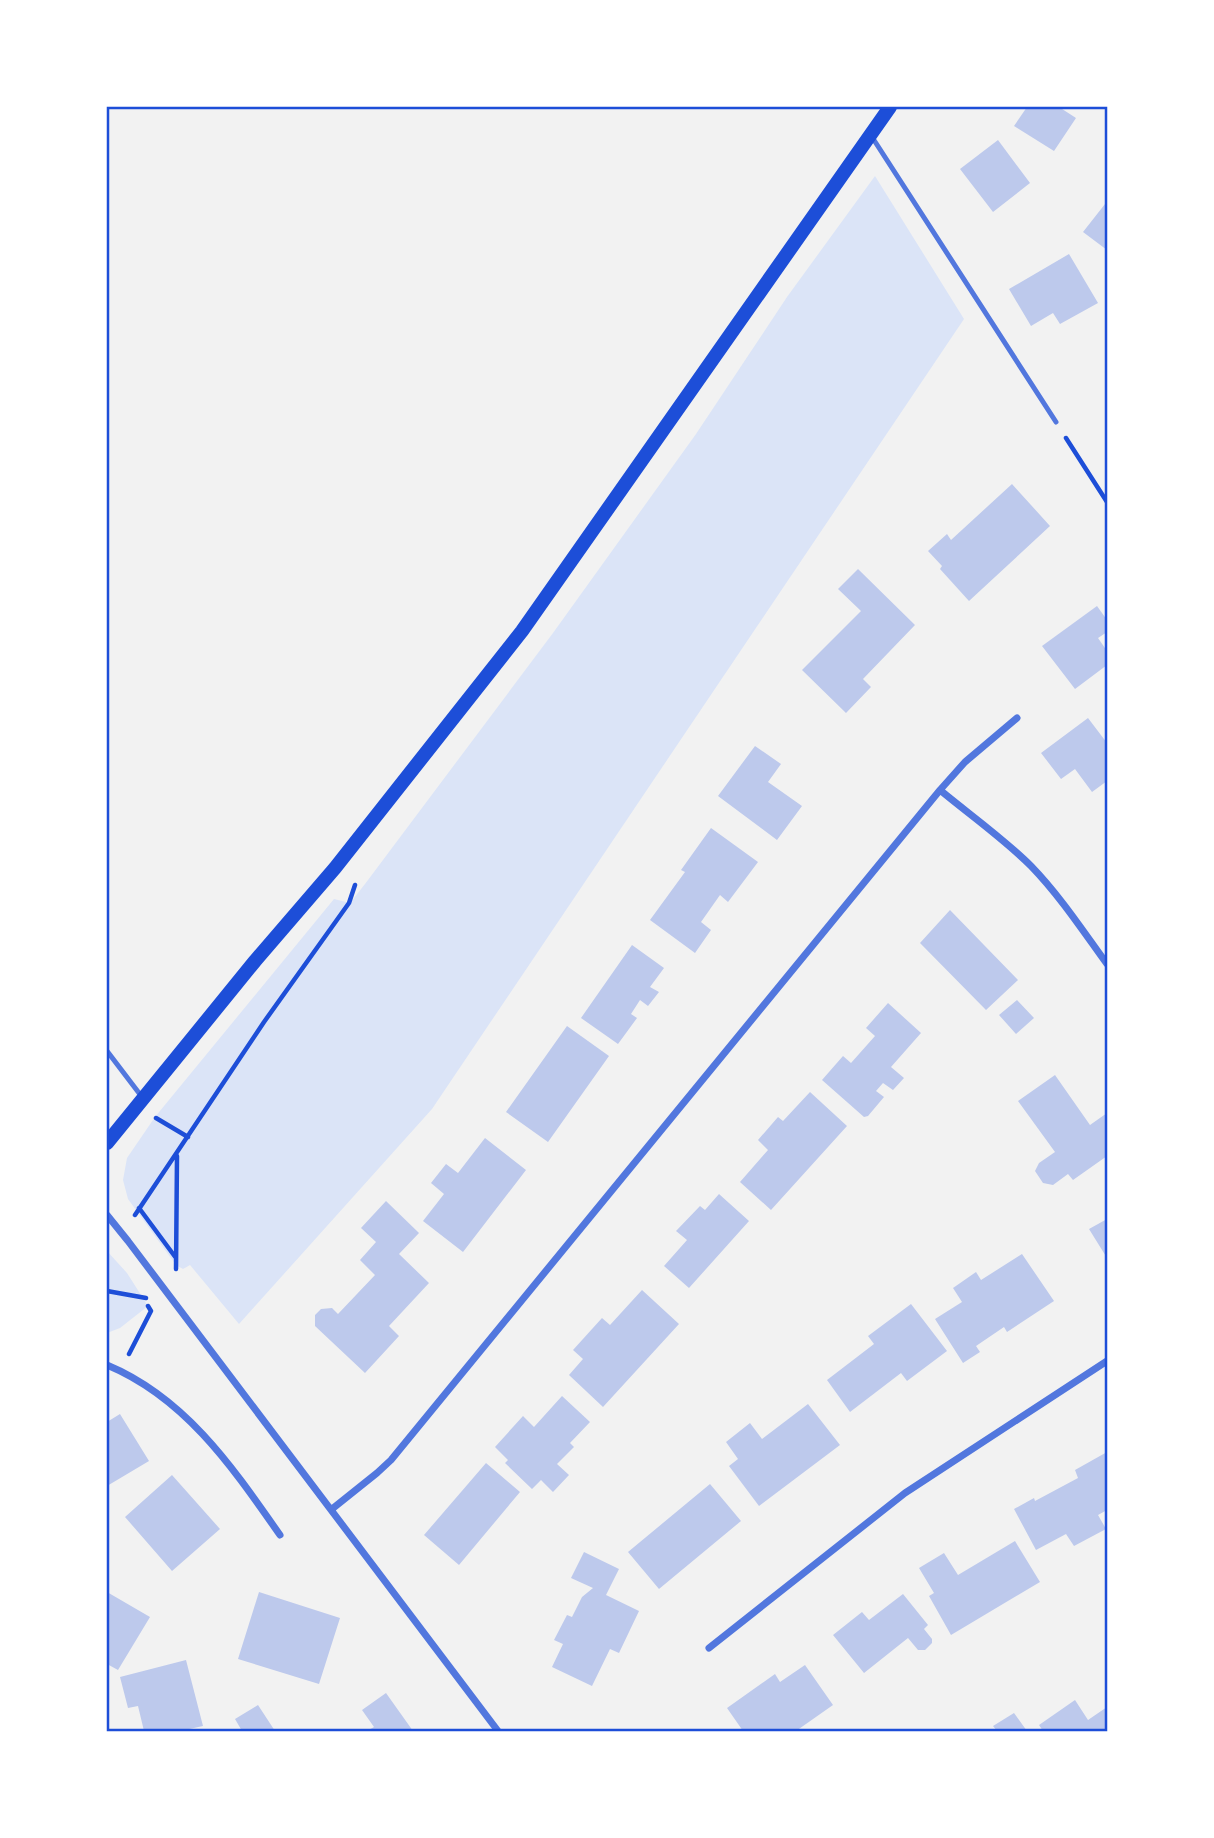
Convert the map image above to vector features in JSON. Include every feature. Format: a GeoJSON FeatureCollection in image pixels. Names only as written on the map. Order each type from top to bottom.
{"type":"FeatureCollection","features":[{"type":"Feature","properties":{"kind":"main road"},"geometry":{"type":"LineString","coordinates":[[107,1143],[255,961],[335,868],[522,631],[890,107]]}},
{"type":"Feature","properties":{"kind":"street"},"geometry":{"type":"LineString","coordinates":[[332,1509],[391,1460],[940,790],[965,762],[1017,718]]}},
{"type":"Feature","properties":{"kind":"street"},"geometry":{"type":"LineString","coordinates":[[940,790],[1031,867],[1107,964]]}},
{"type":"Feature","properties":{"kind":"street"},"geometry":{"type":"LineString","coordinates":[[107,1215],[498,1731]]}},
{"type":"Feature","properties":{"kind":"street"},"geometry":{"type":"LineString","coordinates":[[709,1648],[905,1493],[1107,1362]]}},
{"type":"Feature","properties":{"kind":"street"},"geometry":{"type":"LineString","coordinates":[[107,1365],[152,1390],[195,1425],[226,1459],[280,1535]]}},
{"type":"Feature","properties":{"kind":"lane"},"geometry":{"type":"LineString","coordinates":[[871,135],[1056,422]]}},
{"type":"Feature","properties":{"kind":"lane"},"geometry":{"type":"LineString","coordinates":[[107,1051],[140,1103]]}},
{"type":"Feature","properties":{"kind":"path"},"geometry":{"type":"LineString","coordinates":[[1056,422],[1107,502]]}},
{"type":"Feature","properties":{"kind":"path"},"geometry":{"type":"LineString","coordinates":[[122,1234],[264,1022],[349,903],[357,878]]}},
{"type":"Feature","properties":{"kind":"path"},"geometry":{"type":"LineString","coordinates":[[140,1103],[188,1137]]}},
{"type":"Feature","properties":{"kind":"path"},"geometry":{"type":"LineString","coordinates":[[139,1208],[176,1258]]}},
{"type":"Feature","properties":{"kind":"path"},"geometry":{"type":"LineString","coordinates":[[120,1371],[151,1311],[148,1306]]}},
{"type":"Feature","properties":{"kind":"shaded area"},"geometry":{"type":"Polygon","coordinates":[[[875,176],[964,319],[432,1109],[239,1324],[190,1265],[183,1269],[176,1265],[128,1199],[123,1180],[127,1158],[155,1117],[334,899],[350,903],[365,884],[553,633],[696,434],[787,297],[875,176]]]}},
{"type":"Feature","properties":{"kind":"shaded area"},"geometry":{"type":"Polygon","coordinates":[[[107,1251],[127,1273],[148,1306],[120,1328],[107,1333],[107,1251]]]}},
{"type":"Feature","properties":{"kind":"building"},"geometry":{"type":"Polygon","coordinates":[[[1027,107],[1059,107],[1076,118],[1054,151],[1014,126],[1027,107]]]}},
{"type":"Feature","properties":{"kind":"building"},"geometry":{"type":"Polygon","coordinates":[[[998,140],[1030,183],[993,212],[960,169],[998,140]]]}},
{"type":"Feature","properties":{"kind":"building"},"geometry":{"type":"Polygon","coordinates":[[[1105,204],[1107,205],[1107,250],[1083,232],[1105,204]]]}},
{"type":"Feature","properties":{"kind":"building"},"geometry":{"type":"Polygon","coordinates":[[[1069,254],[1098,303],[1060,324],[1053,313],[1031,326],[1009,289],[1069,254]]]}},
{"type":"Feature","properties":{"kind":"building"},"geometry":{"type":"Polygon","coordinates":[[[1012,484],[1050,526],[969,601],[940,569],[942,566],[928,551],[947,534],[951,540],[1012,484]]]}},
{"type":"Feature","properties":{"kind":"building"},"geometry":{"type":"Polygon","coordinates":[[[858,569],[915,625],[863,679],[871,687],[846,713],[802,670],[861,611],[838,589],[858,569]]]}},
{"type":"Feature","properties":{"kind":"building"},"geometry":{"type":"Polygon","coordinates":[[[1097,606],[1107,620],[1107,632],[1098,638],[1107,651],[1107,665],[1075,689],[1042,646],[1097,606]]]}},
{"type":"Feature","properties":{"kind":"building"},"geometry":{"type":"Polygon","coordinates":[[[1088,718],[1107,743],[1107,781],[1092,792],[1075,769],[1061,779],[1041,753],[1088,718]]]}},
{"type":"Feature","properties":{"kind":"building"},"geometry":{"type":"Polygon","coordinates":[[[755,746],[781,764],[768,782],[802,806],[777,840],[718,796],[755,746]]]}},
{"type":"Feature","properties":{"kind":"building"},"geometry":{"type":"Polygon","coordinates":[[[711,828],[758,862],[728,902],[720,895],[701,922],[711,930],[695,953],[650,920],[685,872],[681,870],[711,828]]]}},
{"type":"Feature","properties":{"kind":"building"},"geometry":{"type":"Polygon","coordinates":[[[950,910],[1018,980],[986,1010],[920,943],[950,910]]]}},
{"type":"Feature","properties":{"kind":"building"},"geometry":{"type":"Polygon","coordinates":[[[632,945],[664,968],[650,987],[659,992],[648,1006],[640,1000],[631,1014],[637,1018],[618,1044],[581,1018],[632,945]]]}},
{"type":"Feature","properties":{"kind":"building"},"geometry":{"type":"Polygon","coordinates":[[[1017,1000],[1034,1018],[1016,1034],[999,1015],[1017,1000]]]}},
{"type":"Feature","properties":{"kind":"building"},"geometry":{"type":"Polygon","coordinates":[[[888,1003],[921,1033],[891,1067],[904,1078],[893,1090],[883,1083],[876,1091],[884,1097],[868,1116],[864,1117],[822,1080],[843,1056],[851,1063],[875,1036],[866,1028],[888,1003]]]}},
{"type":"Feature","properties":{"kind":"building"},"geometry":{"type":"Polygon","coordinates":[[[567,1026],[609,1056],[548,1142],[506,1112],[567,1026]]]}},
{"type":"Feature","properties":{"kind":"building"},"geometry":{"type":"Polygon","coordinates":[[[1055,1075],[1090,1125],[1107,1113],[1107,1156],[1073,1180],[1068,1174],[1053,1185],[1043,1183],[1035,1171],[1039,1163],[1055,1152],[1018,1101],[1055,1075]]]}},
{"type":"Feature","properties":{"kind":"building"},"geometry":{"type":"Polygon","coordinates":[[[810,1092],[847,1126],[771,1210],[740,1182],[768,1150],[758,1140],[778,1117],[783,1121],[810,1092]]]}},
{"type":"Feature","properties":{"kind":"building"},"geometry":{"type":"Polygon","coordinates":[[[485,1138],[526,1170],[463,1252],[423,1221],[444,1194],[431,1183],[446,1164],[458,1173],[485,1138]]]}},
{"type":"Feature","properties":{"kind":"building"},"geometry":{"type":"Polygon","coordinates":[[[719,1194],[749,1221],[689,1288],[664,1266],[687,1240],[676,1231],[700,1206],[705,1210],[719,1194]]]}},
{"type":"Feature","properties":{"kind":"building"},"geometry":{"type":"Polygon","coordinates":[[[386,1201],[419,1233],[399,1254],[429,1283],[389,1326],[399,1336],[365,1373],[315,1326],[315,1315],[321,1309],[332,1308],[338,1314],[375,1275],[360,1260],[376,1242],[361,1228],[386,1201]]]}},
{"type":"Feature","properties":{"kind":"building"},"geometry":{"type":"Polygon","coordinates":[[[1107,1219],[1107,1258],[1089,1229],[1107,1219]]]}},
{"type":"Feature","properties":{"kind":"building"},"geometry":{"type":"Polygon","coordinates":[[[1022,1254],[1054,1301],[1007,1332],[1004,1327],[976,1346],[980,1352],[963,1363],[935,1319],[962,1302],[953,1288],[976,1272],[981,1280],[1022,1254]]]}},
{"type":"Feature","properties":{"kind":"building"},"geometry":{"type":"Polygon","coordinates":[[[642,1290],[679,1324],[603,1407],[569,1375],[583,1359],[573,1350],[602,1318],[610,1325],[642,1290]]]}},
{"type":"Feature","properties":{"kind":"building"},"geometry":{"type":"Polygon","coordinates":[[[911,1304],[947,1351],[907,1381],[901,1373],[850,1412],[827,1380],[874,1344],[868,1336],[911,1304]]]}},
{"type":"Feature","properties":{"kind":"building"},"geometry":{"type":"Polygon","coordinates":[[[562,1396],[590,1422],[570,1443],[574,1447],[557,1464],[569,1475],[553,1492],[541,1480],[532,1489],[505,1463],[508,1460],[495,1447],[523,1416],[534,1427],[562,1396]]]}},
{"type":"Feature","properties":{"kind":"building"},"geometry":{"type":"Polygon","coordinates":[[[808,1404],[840,1445],[759,1506],[729,1466],[738,1459],[726,1442],[750,1423],[762,1439],[808,1404]]]}},
{"type":"Feature","properties":{"kind":"building"},"geometry":{"type":"Polygon","coordinates":[[[120,1414],[149,1461],[107,1486],[107,1422],[120,1414]]]}},
{"type":"Feature","properties":{"kind":"building"},"geometry":{"type":"Polygon","coordinates":[[[1107,1452],[1107,1510],[1098,1515],[1106,1529],[1074,1546],[1066,1534],[1036,1550],[1014,1509],[1078,1478],[1075,1470],[1107,1452]]]}},
{"type":"Feature","properties":{"kind":"building"},"geometry":{"type":"Polygon","coordinates":[[[486,1463],[520,1492],[459,1565],[424,1535],[486,1463]]]}},
{"type":"Feature","properties":{"kind":"building"},"geometry":{"type":"Polygon","coordinates":[[[172,1475],[220,1529],[172,1571],[125,1517],[172,1475]]]}},
{"type":"Feature","properties":{"kind":"building"},"geometry":{"type":"Polygon","coordinates":[[[710,1484],[741,1521],[659,1589],[628,1552],[710,1484]]]}},
{"type":"Feature","properties":{"kind":"building"},"geometry":{"type":"Polygon","coordinates":[[[1015,1541],[1040,1582],[951,1635],[929,1596],[934,1593],[919,1568],[944,1553],[958,1575],[1015,1541]]]}},
{"type":"Feature","properties":{"kind":"building"},"geometry":{"type":"Polygon","coordinates":[[[584,1552],[619,1569],[606,1595],[639,1611],[619,1653],[610,1649],[592,1686],[552,1667],[563,1644],[554,1640],[567,1615],[572,1617],[582,1597],[593,1588],[571,1578],[584,1552]]]}},
{"type":"Feature","properties":{"kind":"building"},"geometry":{"type":"Polygon","coordinates":[[[107,1592],[150,1617],[118,1670],[107,1664],[107,1592]]]}},
{"type":"Feature","properties":{"kind":"building"},"geometry":{"type":"Polygon","coordinates":[[[259,1592],[340,1618],[319,1684],[238,1659],[259,1592]]]}},
{"type":"Feature","properties":{"kind":"building"},"geometry":{"type":"Polygon","coordinates":[[[903,1594],[928,1625],[924,1629],[932,1643],[925,1650],[918,1650],[908,1638],[864,1673],[833,1635],[862,1612],[869,1620],[903,1594]]]}},
{"type":"Feature","properties":{"kind":"building"},"geometry":{"type":"Polygon","coordinates":[[[186,1660],[203,1726],[180,1731],[144,1731],[138,1706],[128,1708],[120,1677],[186,1660]]]}},
{"type":"Feature","properties":{"kind":"building"},"geometry":{"type":"Polygon","coordinates":[[[805,1665],[833,1705],[796,1731],[743,1731],[727,1708],[775,1674],[780,1682],[805,1665]]]}},
{"type":"Feature","properties":{"kind":"building"},"geometry":{"type":"Polygon","coordinates":[[[386,1693],[413,1731],[367,1731],[374,1727],[362,1710],[386,1693]]]}},
{"type":"Feature","properties":{"kind":"building"},"geometry":{"type":"Polygon","coordinates":[[[1075,1700],[1088,1720],[1107,1707],[1107,1731],[1043,1731],[1039,1725],[1075,1700]]]}},
{"type":"Feature","properties":{"kind":"building"},"geometry":{"type":"Polygon","coordinates":[[[258,1705],[275,1731],[242,1731],[235,1719],[258,1705]]]}},
{"type":"Feature","properties":{"kind":"building"},"geometry":{"type":"Polygon","coordinates":[[[1014,1713],[1027,1731],[997,1731],[993,1726],[1014,1713]]]}}]}
